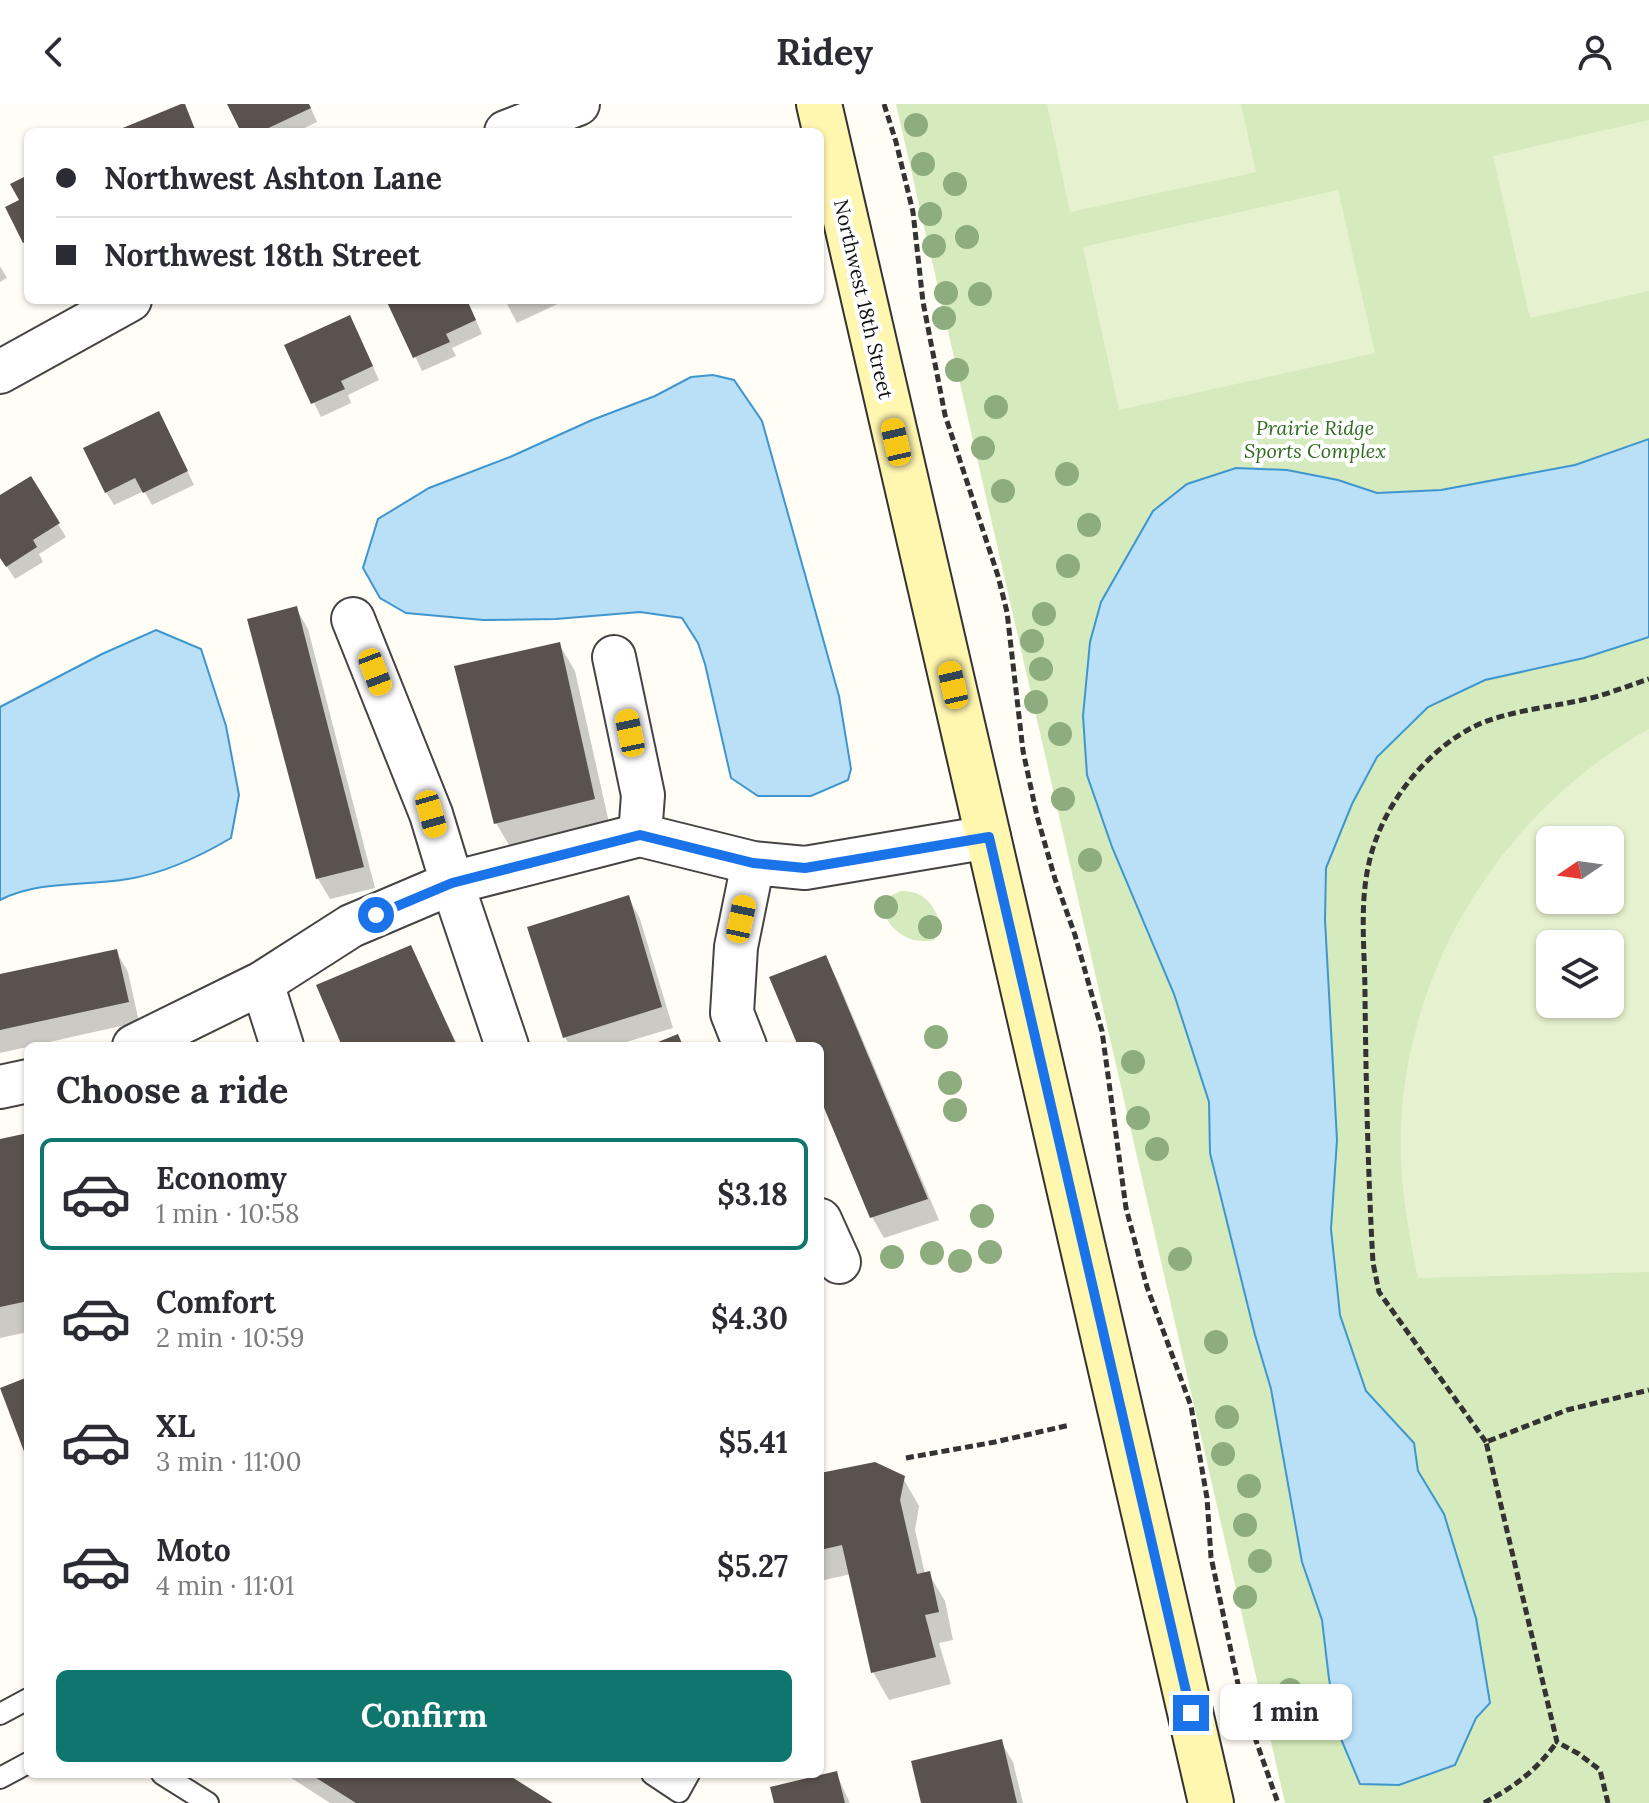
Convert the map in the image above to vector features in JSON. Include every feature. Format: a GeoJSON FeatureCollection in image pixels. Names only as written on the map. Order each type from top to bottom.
{"type":"FeatureCollection","features":[{"type":"Feature","properties":{"kind":"main road","name":"Northwest 18th Street"},"geometry":{"type":"LineString","coordinates":[[819,104],[1211,1803]]}},
{"type":"Feature","properties":{"kind":"street"},"geometry":{"type":"LineString","coordinates":[[516,128],[578,104]]}},
{"type":"Feature","properties":{"kind":"street"},"geometry":{"type":"LineString","coordinates":[[0,372],[123,304]]}},
{"type":"Feature","properties":{"kind":"street"},"geometry":{"type":"LineString","coordinates":[[353,619],[431,814],[506,1042]]}},
{"type":"Feature","properties":{"kind":"street"},"geometry":{"type":"LineString","coordinates":[[614,657],[643,795],[640,835]]}},
{"type":"Feature","properties":{"kind":"street"},"geometry":{"type":"LineString","coordinates":[[142,1042],[262,983],[351,926],[452,883],[640,835],[753,863],[805,868],[989,837]]}},
{"type":"Feature","properties":{"kind":"street"},"geometry":{"type":"LineString","coordinates":[[743,1042],[732,1013],[736,947],[753,863]]}},
{"type":"Feature","properties":{"kind":"street"},"geometry":{"type":"LineString","coordinates":[[262,983],[281,1042]]}},
{"type":"Feature","properties":{"kind":"street"},"geometry":{"type":"LineString","coordinates":[[0,1087],[24,1082]]}},
{"type":"Feature","properties":{"kind":"street"},"geometry":{"type":"LineString","coordinates":[[824,1229],[839,1262]]}},
{"type":"Feature","properties":{"kind":"lane"},"geometry":{"type":"LineString","coordinates":[[0,1714],[24,1701]]}},
{"type":"Feature","properties":{"kind":"lane"},"geometry":{"type":"LineString","coordinates":[[0,1778],[24,1765]]}},
{"type":"Feature","properties":{"kind":"lane"},"geometry":{"type":"LineString","coordinates":[[168,1778],[208,1803]]}},
{"type":"Feature","properties":{"kind":"lane"},"geometry":{"type":"LineString","coordinates":[[658,1778],[679,1792],[687,1778]]}},
{"type":"Feature","properties":{"kind":"path"},"geometry":{"type":"LineString","coordinates":[[884,104],[913,212],[923,302],[945,415],[1007,612],[1023,751],[1037,816],[1102,1031],[1126,1208],[1147,1287],[1191,1406],[1207,1498],[1211,1557],[1241,1698],[1278,1803]]}},
{"type":"Feature","properties":{"kind":"path"},"geometry":{"type":"LineString","coordinates":[[1608,1803],[1600,1770],[1557,1742],[1486,1442],[1379,1292],[1373,1263],[1365,1082],[1363,915],[1369,864],[1381,824],[1414,775],[1432,756],[1474,727],[1649,679]]}},
{"type":"Feature","properties":{"kind":"path"},"geometry":{"type":"LineString","coordinates":[[1486,1442],[1567,1410],[1649,1390]]}},
{"type":"Feature","properties":{"kind":"path"},"geometry":{"type":"LineString","coordinates":[[906,1458],[1070,1425]]}},
{"type":"Feature","properties":{"kind":"path"},"geometry":{"type":"LineString","coordinates":[[1484,1803],[1519,1784],[1544,1760],[1557,1742]]}},
{"type":"Feature","properties":{"kind":"green space","name":"Prairie Ridge Sports Complex"},"geometry":{"type":"Polygon","coordinates":[[[896,104],[1649,104],[1649,1803],[1285,1803],[896,104]]]}},
{"type":"Feature","properties":{"kind":"green space"},"geometry":{"type":"Polygon","coordinates":[[[1047,104],[1241,104],[1256,172],[1070,212],[1047,104]]]}},
{"type":"Feature","properties":{"kind":"green space"},"geometry":{"type":"Polygon","coordinates":[[[1649,120],[1649,291],[1530,318],[1493,156],[1649,120]]]}},
{"type":"Feature","properties":{"kind":"green space"},"geometry":{"type":"Polygon","coordinates":[[[1338,190],[1375,353],[1119,410],[1083,247],[1338,190]]]}},
{"type":"Feature","properties":{"kind":"green space"},"geometry":{"type":"Polygon","coordinates":[[[1649,729],[1649,1272],[1418,1278],[1404,1194],[1401,1131],[1411,1051],[1427,994],[1449,940],[1478,889],[1513,842],[1554,799],[1599,761],[1649,729]]]}},
{"type":"Feature","properties":{"kind":"green space"},"geometry":{"type":"Polygon","coordinates":[[[901,891],[916,893],[932,906],[941,927],[934,940],[908,938],[888,921],[884,904],[888,897],[901,891]]]}},
{"type":"Feature","properties":{"kind":"water"},"geometry":{"type":"Polygon","coordinates":[[[713,375],[734,380],[762,421],[839,696],[851,769],[848,780],[811,796],[758,796],[731,778],[705,664],[698,643],[682,618],[640,612],[556,619],[483,620],[406,613],[380,598],[363,568],[378,519],[429,488],[655,396],[691,377],[713,375]]]}},
{"type":"Feature","properties":{"kind":"water"},"geometry":{"type":"Polygon","coordinates":[[[1649,439],[1649,637],[1584,658],[1485,680],[1428,707],[1377,757],[1352,804],[1326,868],[1325,920],[1337,1140],[1331,1229],[1340,1315],[1366,1391],[1414,1443],[1418,1471],[1444,1514],[1476,1618],[1490,1703],[1476,1718],[1455,1765],[1399,1785],[1360,1784],[1341,1739],[1322,1620],[1302,1562],[1271,1389],[1210,1153],[1209,1102],[1174,994],[1112,847],[1087,775],[1083,716],[1090,642],[1101,602],[1153,511],[1187,484],[1236,468],[1287,470],[1338,480],[1377,493],[1441,490],[1575,465],[1649,439]]]}},
{"type":"Feature","properties":{"kind":"water"},"geometry":{"type":"Polygon","coordinates":[[[156,630],[201,649],[226,726],[239,795],[231,838],[194,858],[155,873],[112,881],[46,886],[0,900],[0,707],[156,630]]]}},
{"type":"Feature","properties":{"kind":"building"},"geometry":{"type":"Polygon","coordinates":[[[185,104],[194,128],[123,128],[185,104]]]}},
{"type":"Feature","properties":{"kind":"building"},"geometry":{"type":"Polygon","coordinates":[[[227,104],[309,104],[311,108],[268,128],[239,128],[227,104]]]}},
{"type":"Feature","properties":{"kind":"building"},"geometry":{"type":"Polygon","coordinates":[[[24,177],[23,243],[5,207],[19,200],[10,184],[24,177]]]}},
{"type":"Feature","properties":{"kind":"building"},"geometry":{"type":"Polygon","coordinates":[[[388,304],[469,304],[476,320],[446,334],[450,342],[413,358],[388,304]]]}},
{"type":"Feature","properties":{"kind":"building"},"geometry":{"type":"Polygon","coordinates":[[[350,315],[373,366],[341,381],[345,389],[311,404],[284,345],[350,315]]]}},
{"type":"Feature","properties":{"kind":"building"},"geometry":{"type":"Polygon","coordinates":[[[159,411],[188,471],[143,493],[135,478],[105,493],[83,448],[159,411]]]}},
{"type":"Feature","properties":{"kind":"building"},"geometry":{"type":"Polygon","coordinates":[[[31,476],[60,523],[33,540],[37,547],[6,567],[0,558],[0,495],[31,476]]]}},
{"type":"Feature","properties":{"kind":"building"},"geometry":{"type":"Polygon","coordinates":[[[297,606],[364,867],[316,879],[247,619],[297,606]]]}},
{"type":"Feature","properties":{"kind":"building"},"geometry":{"type":"Polygon","coordinates":[[[560,642],[595,799],[494,824],[454,666],[560,642]]]}},
{"type":"Feature","properties":{"kind":"building"},"geometry":{"type":"Polygon","coordinates":[[[629,895],[662,1007],[563,1038],[527,927],[629,895]]]}},
{"type":"Feature","properties":{"kind":"building"},"geometry":{"type":"Polygon","coordinates":[[[411,945],[455,1042],[340,1042],[316,985],[411,945]]]}},
{"type":"Feature","properties":{"kind":"building"},"geometry":{"type":"Polygon","coordinates":[[[117,949],[129,1002],[0,1030],[0,974],[117,949]]]}},
{"type":"Feature","properties":{"kind":"building"},"geometry":{"type":"Polygon","coordinates":[[[826,955],[928,1199],[870,1218],[824,1108],[824,1042],[796,1042],[769,977],[826,955]]]}},
{"type":"Feature","properties":{"kind":"building"},"geometry":{"type":"Polygon","coordinates":[[[678,1034],[681,1042],[658,1042],[678,1034]]]}},
{"type":"Feature","properties":{"kind":"building"},"geometry":{"type":"Polygon","coordinates":[[[24,1134],[24,1302],[0,1307],[0,1139],[24,1134]]]}},
{"type":"Feature","properties":{"kind":"building"},"geometry":{"type":"Polygon","coordinates":[[[24,1379],[24,1451],[0,1388],[24,1379]]]}},
{"type":"Feature","properties":{"kind":"building"},"geometry":{"type":"Polygon","coordinates":[[[875,1462],[905,1476],[900,1500],[917,1574],[930,1571],[939,1612],[925,1615],[936,1657],[871,1673],[842,1545],[824,1549],[824,1472],[875,1462]]]}},
{"type":"Feature","properties":{"kind":"building"},"geometry":{"type":"Polygon","coordinates":[[[1002,1739],[1017,1803],[921,1803],[911,1761],[1002,1739]]]}},
{"type":"Feature","properties":{"kind":"building"},"geometry":{"type":"Polygon","coordinates":[[[837,1771],[845,1803],[774,1803],[770,1787],[808,1778],[824,1778],[824,1774],[837,1771]]]}},
{"type":"Feature","properties":{"kind":"building"},"geometry":{"type":"Polygon","coordinates":[[[316,1778],[513,1778],[553,1803],[356,1803],[316,1778]]]}},
{"type":"Feature","properties":{"kind":"route"},"geometry":{"type":"LineString","coordinates":[[376,915],[452,883],[640,835],[753,863],[805,868],[989,837],[1191,1713]]}}]}
